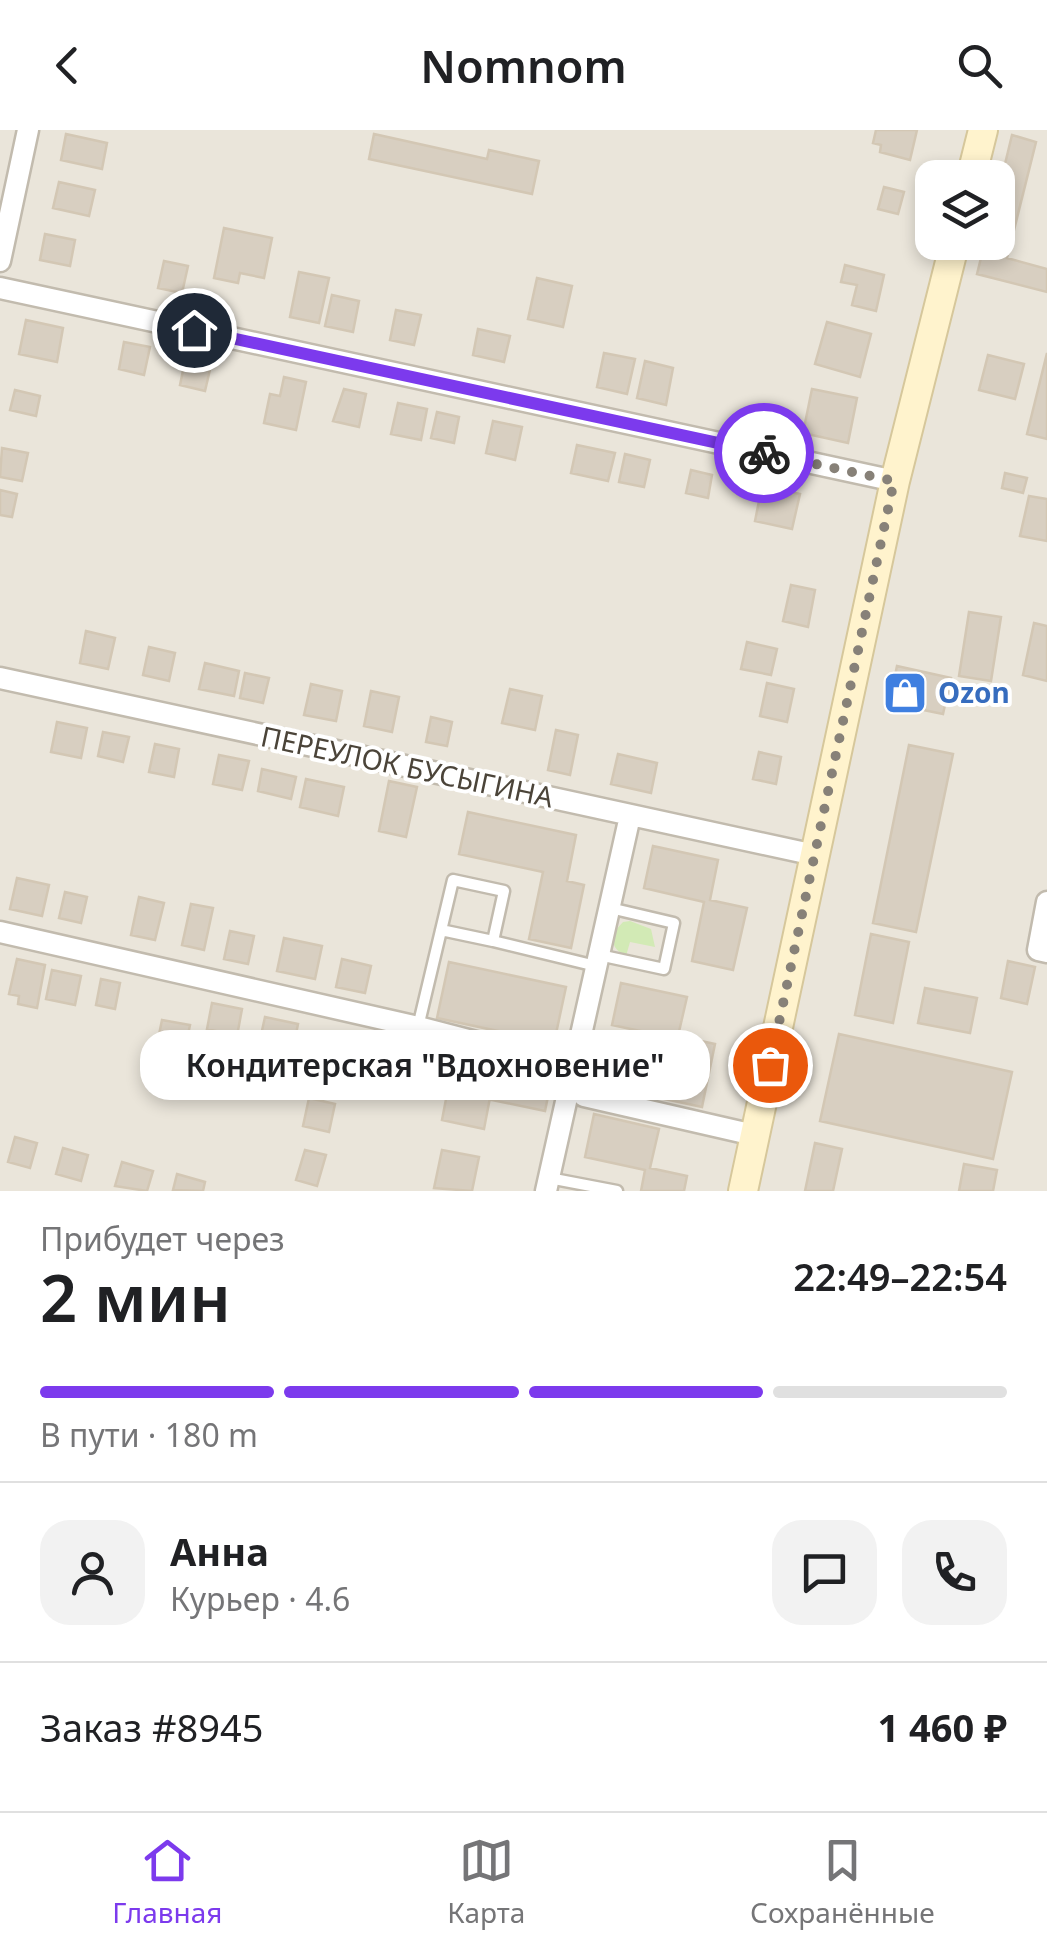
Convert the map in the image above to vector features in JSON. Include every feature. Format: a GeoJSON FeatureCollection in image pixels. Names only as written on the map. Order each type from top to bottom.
{"type":"FeatureCollection","features":[{"type":"Feature","properties":{"kind":"street"},"geometry":{"type":"LineString","coordinates":[[0,260],[28,130]]}},
{"type":"Feature","properties":{"kind":"street"},"geometry":{"type":"LineString","coordinates":[[976,160],[984,130]]}},
{"type":"Feature","properties":{"kind":"street"},"geometry":{"type":"LineString","coordinates":[[742,1191],[894,481],[950,260]]}},
{"type":"Feature","properties":{"kind":"street"},"geometry":{"type":"LineString","coordinates":[[0,288],[894,481]]}},
{"type":"Feature","properties":{"kind":"street","name":"ПЕРЕУЛОК БУСЫГИНА"},"geometry":{"type":"LineString","coordinates":[[0,678],[815,855]]}},
{"type":"Feature","properties":{"kind":"street"},"geometry":{"type":"LineString","coordinates":[[547,1184],[630,816]]}},
{"type":"Feature","properties":{"kind":"street"},"geometry":{"type":"LineString","coordinates":[[1042,951],[1047,902]]}},
{"type":"Feature","properties":{"kind":"street"},"geometry":{"type":"LineString","coordinates":[[0,932],[418,1027],[574,1067]]}},
{"type":"Feature","properties":{"kind":"street"},"geometry":{"type":"LineString","coordinates":[[574,1067],[584,1096],[754,1135]]}},
{"type":"Feature","properties":{"kind":"lane"},"geometry":{"type":"LineString","coordinates":[[418,1027],[452,880],[504,891],[493,941]]}},
{"type":"Feature","properties":{"kind":"lane"},"geometry":{"type":"LineString","coordinates":[[441,930],[597,961],[664,969],[674,923],[610,908]]}},
{"type":"Feature","properties":{"kind":"lane"},"geometry":{"type":"LineString","coordinates":[[579,1045],[642,1060],[632,1107]]}},
{"type":"Feature","properties":{"kind":"lane"},"geometry":{"type":"LineString","coordinates":[[547,1184],[617,1191]]}},
{"type":"Feature","properties":{"kind":"shaded area"},"geometry":{"type":"Polygon","coordinates":[[[0,130],[1047,130],[1047,1191],[0,1191],[0,130]]]}},
{"type":"Feature","properties":{"kind":"green space"},"geometry":{"type":"Polygon","coordinates":[[[623,922],[651,929],[655,947],[630,942],[626,956],[617,949],[614,932],[623,922]]]}},
{"type":"Feature","properties":{"kind":"green space"},"geometry":{"type":"Polygon","coordinates":[[[601,1056],[622,1065],[626,1083],[601,1078],[597,1091],[591,1087],[585,1077],[585,1066],[601,1056]]]}},
{"type":"Feature","properties":{"kind":"building"},"geometry":{"type":"Polygon","coordinates":[[[876,130],[917,130],[910,160],[880,152],[881,145],[873,143],[876,130]]]}},
{"type":"Feature","properties":{"kind":"building"},"geometry":{"type":"Polygon","coordinates":[[[66,134],[107,143],[102,169],[61,160],[66,134]]]}},
{"type":"Feature","properties":{"kind":"building"},"geometry":{"type":"Polygon","coordinates":[[[374,134],[487,159],[489,150],[539,161],[532,194],[369,159],[374,134]]]}},
{"type":"Feature","properties":{"kind":"building"},"geometry":{"type":"Polygon","coordinates":[[[1012,135],[1036,142],[1015,226],[1015,160],[1006,160],[1012,135]]]}},
{"type":"Feature","properties":{"kind":"building"},"geometry":{"type":"Polygon","coordinates":[[[59,182],[95,190],[89,216],[53,208],[59,182]]]}},
{"type":"Feature","properties":{"kind":"building"},"geometry":{"type":"Polygon","coordinates":[[[884,187],[904,192],[898,214],[878,209],[884,187]]]}},
{"type":"Feature","properties":{"kind":"building"},"geometry":{"type":"Polygon","coordinates":[[[224,228],[272,238],[264,278],[240,273],[238,283],[214,278],[224,228]]]}},
{"type":"Feature","properties":{"kind":"building"},"geometry":{"type":"Polygon","coordinates":[[[45,234],[75,240],[70,266],[40,260],[45,234]]]}},
{"type":"Feature","properties":{"kind":"building"},"geometry":{"type":"Polygon","coordinates":[[[980,260],[1014,260],[1047,269],[1047,292],[977,274],[980,260]]]}},
{"type":"Feature","properties":{"kind":"building"},"geometry":{"type":"Polygon","coordinates":[[[164,261],[188,266],[182,293],[158,288],[164,261]]]}},
{"type":"Feature","properties":{"kind":"building"},"geometry":{"type":"Polygon","coordinates":[[[845,265],[884,275],[876,311],[852,305],[857,285],[841,282],[845,265]]]}},
{"type":"Feature","properties":{"kind":"building"},"geometry":{"type":"Polygon","coordinates":[[[299,272],[329,278],[319,323],[290,317],[299,272]]]}},
{"type":"Feature","properties":{"kind":"building"},"geometry":{"type":"Polygon","coordinates":[[[537,278],[572,286],[563,327],[528,319],[537,278]]]}},
{"type":"Feature","properties":{"kind":"building"},"geometry":{"type":"Polygon","coordinates":[[[332,295],[359,301],[353,332],[325,326],[332,295]]]}},
{"type":"Feature","properties":{"kind":"building"},"geometry":{"type":"Polygon","coordinates":[[[396,310],[421,315],[414,345],[390,340],[396,310]]]}},
{"type":"Feature","properties":{"kind":"building"},"geometry":{"type":"Polygon","coordinates":[[[26,320],[63,328],[57,362],[19,354],[26,320]]]}},
{"type":"Feature","properties":{"kind":"building"},"geometry":{"type":"Polygon","coordinates":[[[827,322],[871,334],[860,377],[815,364],[827,322]]]}},
{"type":"Feature","properties":{"kind":"building"},"geometry":{"type":"Polygon","coordinates":[[[478,329],[510,336],[504,362],[473,355],[478,329]]]}},
{"type":"Feature","properties":{"kind":"building"},"geometry":{"type":"Polygon","coordinates":[[[124,342],[150,347],[144,375],[119,369],[124,342]]]}},
{"type":"Feature","properties":{"kind":"building"},"geometry":{"type":"Polygon","coordinates":[[[604,353],[635,359],[627,394],[597,387],[604,353]]]}},
{"type":"Feature","properties":{"kind":"building"},"geometry":{"type":"Polygon","coordinates":[[[1047,353],[1047,439],[1027,434],[1047,353]]]}},
{"type":"Feature","properties":{"kind":"building"},"geometry":{"type":"Polygon","coordinates":[[[988,355],[1024,364],[1015,399],[979,390],[988,355]]]}},
{"type":"Feature","properties":{"kind":"building"},"geometry":{"type":"Polygon","coordinates":[[[186,356],[212,361],[205,391],[180,385],[186,356]]]}},
{"type":"Feature","properties":{"kind":"building"},"geometry":{"type":"Polygon","coordinates":[[[645,361],[673,368],[666,405],[637,398],[645,361]]]}},
{"type":"Feature","properties":{"kind":"building"},"geometry":{"type":"Polygon","coordinates":[[[284,377],[306,382],[296,430],[264,423],[270,394],[280,396],[284,377]]]}},
{"type":"Feature","properties":{"kind":"building"},"geometry":{"type":"Polygon","coordinates":[[[344,389],[366,394],[359,427],[333,421],[344,389]]]}},
{"type":"Feature","properties":{"kind":"building"},"geometry":{"type":"Polygon","coordinates":[[[812,389],[857,398],[848,443],[803,433],[812,389]]]}},
{"type":"Feature","properties":{"kind":"building"},"geometry":{"type":"Polygon","coordinates":[[[15,390],[40,396],[36,416],[10,410],[15,390]]]}},
{"type":"Feature","properties":{"kind":"building"},"geometry":{"type":"Polygon","coordinates":[[[398,403],[427,409],[421,440],[391,434],[398,403]]]}},
{"type":"Feature","properties":{"kind":"building"},"geometry":{"type":"Polygon","coordinates":[[[437,412],[459,417],[454,443],[431,438],[437,412]]]}},
{"type":"Feature","properties":{"kind":"building"},"geometry":{"type":"Polygon","coordinates":[[[493,421],[522,427],[515,460],[486,453],[493,421]]]}},
{"type":"Feature","properties":{"kind":"building"},"geometry":{"type":"Polygon","coordinates":[[[577,445],[615,453],[608,481],[571,473],[577,445]]]}},
{"type":"Feature","properties":{"kind":"building"},"geometry":{"type":"Polygon","coordinates":[[[2,448],[28,453],[22,481],[0,477],[2,448]]]}},
{"type":"Feature","properties":{"kind":"building"},"geometry":{"type":"Polygon","coordinates":[[[625,454],[650,460],[644,487],[619,482],[625,454]]]}},
{"type":"Feature","properties":{"kind":"building"},"geometry":{"type":"Polygon","coordinates":[[[691,470],[712,475],[708,498],[686,493],[691,470]]]}},
{"type":"Feature","properties":{"kind":"building"},"geometry":{"type":"Polygon","coordinates":[[[1005,473],[1027,478],[1023,493],[1002,488],[1005,473]]]}},
{"type":"Feature","properties":{"kind":"building"},"geometry":{"type":"Polygon","coordinates":[[[762,486],[800,494],[792,529],[755,521],[762,486]]]}},
{"type":"Feature","properties":{"kind":"building"},"geometry":{"type":"Polygon","coordinates":[[[0,490],[17,494],[12,517],[0,515],[0,490]]]}},
{"type":"Feature","properties":{"kind":"building"},"geometry":{"type":"Polygon","coordinates":[[[1029,496],[1047,499],[1047,541],[1020,536],[1029,496]]]}},
{"type":"Feature","properties":{"kind":"building"},"geometry":{"type":"Polygon","coordinates":[[[791,585],[815,590],[808,627],[783,621],[791,585]]]}},
{"type":"Feature","properties":{"kind":"building"},"geometry":{"type":"Polygon","coordinates":[[[969,612],[1001,617],[991,681],[959,676],[969,612]]]}},
{"type":"Feature","properties":{"kind":"building"},"geometry":{"type":"Polygon","coordinates":[[[1034,623],[1047,626],[1047,681],[1023,675],[1034,623]]]}},
{"type":"Feature","properties":{"kind":"building"},"geometry":{"type":"Polygon","coordinates":[[[86,631],[115,638],[108,669],[80,663],[86,631]]]}},
{"type":"Feature","properties":{"kind":"building"},"geometry":{"type":"Polygon","coordinates":[[[747,642],[777,649],[771,675],[741,669],[747,642]]]}},
{"type":"Feature","properties":{"kind":"building"},"geometry":{"type":"Polygon","coordinates":[[[149,647],[175,653],[169,681],[143,675],[149,647]]]}},
{"type":"Feature","properties":{"kind":"building"},"geometry":{"type":"Polygon","coordinates":[[[205,663],[239,671],[234,696],[199,689],[205,663]]]}},
{"type":"Feature","properties":{"kind":"building"},"geometry":{"type":"Polygon","coordinates":[[[897,666],[951,678],[943,714],[889,703],[897,666]]]}},
{"type":"Feature","properties":{"kind":"building"},"geometry":{"type":"Polygon","coordinates":[[[245,673],[269,678],[263,703],[240,698],[245,673]]]}},
{"type":"Feature","properties":{"kind":"building"},"geometry":{"type":"Polygon","coordinates":[[[767,683],[794,689],[787,722],[760,716],[767,683]]]}},
{"type":"Feature","properties":{"kind":"building"},"geometry":{"type":"Polygon","coordinates":[[[311,684],[342,691],[336,721],[304,715],[311,684]]]}},
{"type":"Feature","properties":{"kind":"building"},"geometry":{"type":"Polygon","coordinates":[[[510,689],[542,696],[535,730],[502,723],[510,689]]]}},
{"type":"Feature","properties":{"kind":"building"},"geometry":{"type":"Polygon","coordinates":[[[371,691],[399,697],[392,732],[364,726],[371,691]]]}},
{"type":"Feature","properties":{"kind":"building"},"geometry":{"type":"Polygon","coordinates":[[[431,717],[452,722],[447,746],[426,742],[431,717]]]}},
{"type":"Feature","properties":{"kind":"building"},"geometry":{"type":"Polygon","coordinates":[[[57,722],[87,728],[81,758],[51,752],[57,722]]]}},
{"type":"Feature","properties":{"kind":"building"},"geometry":{"type":"Polygon","coordinates":[[[556,730],[578,735],[570,775],[548,770],[556,730]]]}},
{"type":"Feature","properties":{"kind":"building"},"geometry":{"type":"Polygon","coordinates":[[[103,732],[129,737],[123,762],[98,756],[103,732]]]}},
{"type":"Feature","properties":{"kind":"building"},"geometry":{"type":"Polygon","coordinates":[[[155,744],[179,749],[174,777],[149,772],[155,744]]]}},
{"type":"Feature","properties":{"kind":"building"},"geometry":{"type":"Polygon","coordinates":[[[909,745],[953,754],[916,932],[873,923],[909,745]]]}},
{"type":"Feature","properties":{"kind":"building"},"geometry":{"type":"Polygon","coordinates":[[[759,752],[781,757],[776,784],[753,779],[759,752]]]}},
{"type":"Feature","properties":{"kind":"building"},"geometry":{"type":"Polygon","coordinates":[[[618,754],[657,763],[651,793],[611,784],[618,754]]]}},
{"type":"Feature","properties":{"kind":"building"},"geometry":{"type":"Polygon","coordinates":[[[219,755],[249,761],[242,790],[213,784],[219,755]]]}},
{"type":"Feature","properties":{"kind":"building"},"geometry":{"type":"Polygon","coordinates":[[[262,769],[296,777],[291,799],[258,791],[262,769]]]}},
{"type":"Feature","properties":{"kind":"building"},"geometry":{"type":"Polygon","coordinates":[[[306,779],[344,787],[338,816],[300,807],[306,779]]]}},
{"type":"Feature","properties":{"kind":"building"},"geometry":{"type":"Polygon","coordinates":[[[389,781],[417,787],[406,837],[379,831],[389,781]]]}},
{"type":"Feature","properties":{"kind":"building"},"geometry":{"type":"Polygon","coordinates":[[[468,812],[576,835],[567,881],[584,885],[571,948],[529,939],[543,872],[459,854],[468,812]]]}},
{"type":"Feature","properties":{"kind":"building"},"geometry":{"type":"Polygon","coordinates":[[[653,846],[718,860],[710,900],[747,908],[733,970],[692,961],[704,902],[644,888],[653,846]]]}},
{"type":"Feature","properties":{"kind":"building"},"geometry":{"type":"Polygon","coordinates":[[[17,878],[49,885],[42,916],[10,909],[17,878]]]}},
{"type":"Feature","properties":{"kind":"building"},"geometry":{"type":"Polygon","coordinates":[[[65,892],[87,897],[81,923],[59,918],[65,892]]]}},
{"type":"Feature","properties":{"kind":"building"},"geometry":{"type":"Polygon","coordinates":[[[139,897],[164,903],[155,940],[131,935],[139,897]]]}},
{"type":"Feature","properties":{"kind":"building"},"geometry":{"type":"Polygon","coordinates":[[[191,904],[213,908],[204,950],[182,945],[191,904]]]}},
{"type":"Feature","properties":{"kind":"building"},"geometry":{"type":"Polygon","coordinates":[[[230,931],[254,936],[248,964],[224,959],[230,931]]]}},
{"type":"Feature","properties":{"kind":"building"},"geometry":{"type":"Polygon","coordinates":[[[871,934],[909,942],[893,1023],[855,1015],[871,934]]]}},
{"type":"Feature","properties":{"kind":"building"},"geometry":{"type":"Polygon","coordinates":[[[284,938],[322,946],[315,979],[277,971],[284,938]]]}},
{"type":"Feature","properties":{"kind":"building"},"geometry":{"type":"Polygon","coordinates":[[[17,959],[45,965],[37,1008],[18,1004],[19,996],[9,994],[17,959]]]}},
{"type":"Feature","properties":{"kind":"building"},"geometry":{"type":"Polygon","coordinates":[[[342,959],[371,966],[365,993],[336,987],[342,959]]]}},
{"type":"Feature","properties":{"kind":"building"},"geometry":{"type":"Polygon","coordinates":[[[1008,961],[1035,967],[1027,1004],[1001,998],[1008,961]]]}},
{"type":"Feature","properties":{"kind":"building"},"geometry":{"type":"Polygon","coordinates":[[[449,962],[566,987],[554,1043],[437,1018],[449,962]]]}},
{"type":"Feature","properties":{"kind":"building"},"geometry":{"type":"Polygon","coordinates":[[[52,970],[81,976],[75,1005],[46,999],[52,970]]]}},
{"type":"Feature","properties":{"kind":"building"},"geometry":{"type":"Polygon","coordinates":[[[101,979],[120,983],[115,1009],[96,1005],[101,979]]]}},
{"type":"Feature","properties":{"kind":"building"},"geometry":{"type":"Polygon","coordinates":[[[621,983],[687,997],[678,1036],[715,1044],[702,1107],[660,1098],[673,1038],[612,1025],[621,983]]]}},
{"type":"Feature","properties":{"kind":"building"},"geometry":{"type":"Polygon","coordinates":[[[925,988],[977,998],[970,1033],[918,1023],[925,988]]]}},
{"type":"Feature","properties":{"kind":"building"},"geometry":{"type":"Polygon","coordinates":[[[212,1003],[242,1009],[237,1036],[207,1029],[212,1003]]]}},
{"type":"Feature","properties":{"kind":"building"},"geometry":{"type":"Polygon","coordinates":[[[265,1017],[298,1024],[290,1065],[256,1058],[265,1017]]]}},
{"type":"Feature","properties":{"kind":"building"},"geometry":{"type":"Polygon","coordinates":[[[162,1020],[190,1025],[183,1060],[155,1054],[162,1020]]]}},
{"type":"Feature","properties":{"kind":"building"},"geometry":{"type":"Polygon","coordinates":[[[839,1034],[1012,1072],[993,1159],[820,1121],[839,1034]]]}},
{"type":"Feature","properties":{"kind":"building"},"geometry":{"type":"Polygon","coordinates":[[[498,1071],[551,1082],[545,1111],[492,1100],[498,1071]]]}},
{"type":"Feature","properties":{"kind":"building"},"geometry":{"type":"Polygon","coordinates":[[[451,1073],[493,1082],[484,1129],[442,1120],[451,1073]]]}},
{"type":"Feature","properties":{"kind":"building"},"geometry":{"type":"Polygon","coordinates":[[[309,1098],[335,1104],[329,1132],[303,1126],[309,1098]]]}},
{"type":"Feature","properties":{"kind":"building"},"geometry":{"type":"Polygon","coordinates":[[[594,1114],[659,1129],[650,1168],[687,1176],[684,1191],[641,1191],[645,1170],[585,1157],[594,1114]]]}},
{"type":"Feature","properties":{"kind":"building"},"geometry":{"type":"Polygon","coordinates":[[[15,1137],[37,1143],[30,1168],[8,1162],[15,1137]]]}},
{"type":"Feature","properties":{"kind":"building"},"geometry":{"type":"Polygon","coordinates":[[[815,1143],[842,1149],[833,1191],[805,1191],[815,1143]]]}},
{"type":"Feature","properties":{"kind":"building"},"geometry":{"type":"Polygon","coordinates":[[[63,1148],[88,1155],[81,1181],[56,1174],[63,1148]]]}},
{"type":"Feature","properties":{"kind":"building"},"geometry":{"type":"Polygon","coordinates":[[[305,1150],[326,1155],[317,1186],[296,1180],[305,1150]]]}},
{"type":"Feature","properties":{"kind":"building"},"geometry":{"type":"Polygon","coordinates":[[[442,1150],[479,1157],[472,1191],[434,1188],[442,1150]]]}},
{"type":"Feature","properties":{"kind":"building"},"geometry":{"type":"Polygon","coordinates":[[[122,1162],[153,1171],[147,1191],[115,1186],[122,1162]]]}},
{"type":"Feature","properties":{"kind":"building"},"geometry":{"type":"Polygon","coordinates":[[[964,1164],[997,1170],[993,1191],[959,1191],[964,1164]]]}},
{"type":"Feature","properties":{"kind":"building"},"geometry":{"type":"Polygon","coordinates":[[[177,1174],[205,1182],[203,1191],[173,1190],[177,1174]]]}},
{"type":"Feature","properties":{"kind":"way so far"},"geometry":{"type":"LineString","coordinates":[[764,453],[894,481],[770,1065]]}},
{"type":"Feature","properties":{"kind":"place","name":"Ozon"},"geometry":{"type":"Point","coordinates":[905,693]}},
{"type":"Feature","properties":{"kind":"place","name":"Кондитерская \"Вдохновение\""},"geometry":{"type":"Point","coordinates":[770,1065]}},
{"type":"Feature","properties":{"kind":"route"},"geometry":{"type":"LineString","coordinates":[[194,330],[764,453]]}}]}
